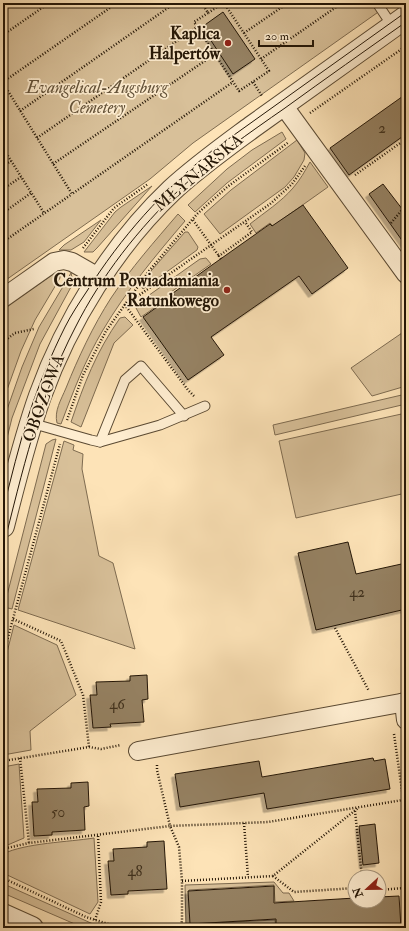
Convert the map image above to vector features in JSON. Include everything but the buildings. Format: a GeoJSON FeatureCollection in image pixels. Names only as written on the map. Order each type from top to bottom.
{"type":"FeatureCollection","features":[{"type":"Feature","properties":{"kind":"street","name":"MŁYNARSKA"},"geometry":{"type":"LineString","coordinates":[[100,278],[129,237],[172,190],[218,152],[274,102],[399,22]]}},
{"type":"Feature","properties":{"kind":"street"},"geometry":{"type":"LineString","coordinates":[[274,102],[300,128],[406,274]]}},
{"type":"Feature","properties":{"kind":"street"},"geometry":{"type":"LineString","coordinates":[[3,298],[54,262],[64,260],[72,262],[100,278]]}},
{"type":"Feature","properties":{"kind":"street","name":"OBOZOWA"},"geometry":{"type":"LineString","coordinates":[[3,526],[40,395],[76,317],[100,278]]}},
{"type":"Feature","properties":{"kind":"street"},"geometry":{"type":"LineString","coordinates":[[138,751],[405,702],[406,720]]}},
{"type":"Feature","properties":{"kind":"street"},"geometry":{"type":"LineString","coordinates":[[3,915],[32,928]]}},
{"type":"Feature","properties":{"kind":"lane"},"geometry":{"type":"LineString","coordinates":[[377,3],[399,22]]}},
{"type":"Feature","properties":{"kind":"lane"},"geometry":{"type":"LineString","coordinates":[[100,442],[125,380],[141,366],[184,416]]}},
{"type":"Feature","properties":{"kind":"lane"},"geometry":{"type":"LineString","coordinates":[[31,423],[100,442],[160,425],[205,406]]}},
{"type":"Feature","properties":{"kind":"path"},"geometry":{"type":"LineString","coordinates":[[3,35],[49,3]]}},
{"type":"Feature","properties":{"kind":"path"},"geometry":{"type":"LineString","coordinates":[[72,194],[3,82],[117,3]]}},
{"type":"Feature","properties":{"kind":"path"},"geometry":{"type":"LineString","coordinates":[[20,111],[175,3]]}},
{"type":"Feature","properties":{"kind":"path"},"geometry":{"type":"LineString","coordinates":[[202,3],[208,12]]}},
{"type":"Feature","properties":{"kind":"path"},"geometry":{"type":"LineString","coordinates":[[223,3],[269,71],[239,91],[194,22],[208,12],[223,3]]}},
{"type":"Feature","properties":{"kind":"path"},"geometry":{"type":"LineString","coordinates":[[244,33],[288,3]]}},
{"type":"Feature","properties":{"kind":"path"},"geometry":{"type":"LineString","coordinates":[[261,59],[342,3]]}},
{"type":"Feature","properties":{"kind":"path"},"geometry":{"type":"LineString","coordinates":[[37,138],[197,27]]}},
{"type":"Feature","properties":{"kind":"path"},"geometry":{"type":"LineString","coordinates":[[3,656],[63,432],[83,375],[106,331],[149,271],[192,220],[228,187],[297,136],[295,132],[306,123],[305,117],[406,46]]}},
{"type":"Feature","properties":{"kind":"path"},"geometry":{"type":"LineString","coordinates":[[53,164],[215,54]]}},
{"type":"Feature","properties":{"kind":"path"},"geometry":{"type":"LineString","coordinates":[[3,242],[233,82]]}},
{"type":"Feature","properties":{"kind":"path"},"geometry":{"type":"LineString","coordinates":[[253,82],[274,102]]}},
{"type":"Feature","properties":{"kind":"path"},"geometry":{"type":"LineString","coordinates":[[341,184],[406,139]]}},
{"type":"Feature","properties":{"kind":"path"},"geometry":{"type":"LineString","coordinates":[[3,148],[44,213]]}},
{"type":"Feature","properties":{"kind":"path"},"geometry":{"type":"LineString","coordinates":[[3,166],[11,161]]}},
{"type":"Feature","properties":{"kind":"path"},"geometry":{"type":"LineString","coordinates":[[125,305],[270,204],[292,184],[309,161]]}},
{"type":"Feature","properties":{"kind":"path"},"geometry":{"type":"LineString","coordinates":[[3,189],[21,177]]}},
{"type":"Feature","properties":{"kind":"path"},"geometry":{"type":"LineString","coordinates":[[3,213],[31,193]]}},
{"type":"Feature","properties":{"kind":"path"},"geometry":{"type":"LineString","coordinates":[[379,237],[406,205]]}},
{"type":"Feature","properties":{"kind":"path"},"geometry":{"type":"LineString","coordinates":[[192,220],[220,257],[252,232],[245,222]]}},
{"type":"Feature","properties":{"kind":"path"},"geometry":{"type":"LineString","coordinates":[[125,305],[188,390],[205,406]]}},
{"type":"Feature","properties":{"kind":"path"},"geometry":{"type":"LineString","coordinates":[[3,342],[15,333],[34,329]]}},
{"type":"Feature","properties":{"kind":"path"},"geometry":{"type":"LineString","coordinates":[[13,619],[61,641],[83,695],[89,747]]}},
{"type":"Feature","properties":{"kind":"path"},"geometry":{"type":"LineString","coordinates":[[335,628],[369,692]]}},
{"type":"Feature","properties":{"kind":"path"},"geometry":{"type":"LineString","coordinates":[[384,706],[385,717],[392,722],[406,818]]}},
{"type":"Feature","properties":{"kind":"path"},"geometry":{"type":"LineString","coordinates":[[3,761],[89,747],[101,749],[124,745],[138,751]]}},
{"type":"Feature","properties":{"kind":"path"},"geometry":{"type":"LineString","coordinates":[[20,758],[29,843]]}},
{"type":"Feature","properties":{"kind":"path"},"geometry":{"type":"LineString","coordinates":[[3,851],[7,848],[29,843],[170,826],[268,822],[403,800]]}},
{"type":"Feature","properties":{"kind":"path"},"geometry":{"type":"LineString","coordinates":[[182,881],[273,876],[359,807]]}},
{"type":"Feature","properties":{"kind":"path"},"geometry":{"type":"LineString","coordinates":[[355,810],[361,869]]}},
{"type":"Feature","properties":{"kind":"path"},"geometry":{"type":"LineString","coordinates":[[244,823],[248,877]]}},
{"type":"Feature","properties":{"kind":"path"},"geometry":{"type":"LineString","coordinates":[[170,826],[179,847],[182,881],[181,928]]}},
{"type":"Feature","properties":{"kind":"path"},"geometry":{"type":"LineString","coordinates":[[95,920],[101,902],[98,835]]}},
{"type":"Feature","properties":{"kind":"path"},"geometry":{"type":"LineString","coordinates":[[273,876],[294,892],[347,889]]}},
{"type":"Feature","properties":{"kind":"path"},"geometry":{"type":"LineString","coordinates":[[3,878],[95,920],[121,928]]}},
{"type":"Feature","properties":{"kind":"path"},"geometry":{"type":"LineString","coordinates":[[387,889],[405,888],[406,926]]}},
{"type":"Feature","properties":{"kind":"green space","name":"Evangelical-Augsburg Cemetery"},"geometry":{"type":"Polygon","coordinates":[[[3,3],[391,3],[193,143],[150,179],[3,282],[3,3]]]}},
{"type":"Feature","properties":{"kind":"green space"},"geometry":{"type":"Polygon","coordinates":[[[282,132],[286,139],[227,183],[195,212],[188,205],[227,169],[252,150],[282,132]]]}},
{"type":"Feature","properties":{"kind":"green space"},"geometry":{"type":"Polygon","coordinates":[[[297,140],[305,153],[304,160],[294,177],[285,187],[220,234],[204,214],[231,190],[297,140]]]}},
{"type":"Feature","properties":{"kind":"green space"},"geometry":{"type":"Polygon","coordinates":[[[310,162],[328,187],[273,226],[270,223],[256,233],[250,224],[278,202],[296,185],[310,162]]]}},
{"type":"Feature","properties":{"kind":"green space"},"geometry":{"type":"Polygon","coordinates":[[[152,186],[93,252],[84,252],[115,212],[152,186]]]}},
{"type":"Feature","properties":{"kind":"green space"},"geometry":{"type":"Polygon","coordinates":[[[178,214],[185,221],[121,301],[85,364],[61,424],[57,423],[56,414],[60,401],[86,342],[104,309],[135,265],[178,214]]]}},
{"type":"Feature","properties":{"kind":"green space"},"geometry":{"type":"Polygon","coordinates":[[[101,220],[84,242],[71,250],[59,250],[64,245],[101,220]]]}},
{"type":"Feature","properties":{"kind":"green space"},"geometry":{"type":"Polygon","coordinates":[[[185,232],[188,232],[198,247],[197,250],[143,289],[141,286],[151,271],[185,232]]]}},
{"type":"Feature","properties":{"kind":"green space"},"geometry":{"type":"Polygon","coordinates":[[[206,258],[211,264],[171,292],[173,295],[141,317],[136,308],[138,303],[200,259],[206,258]]]}},
{"type":"Feature","properties":{"kind":"green space"},"geometry":{"type":"Polygon","coordinates":[[[59,270],[60,278],[35,320],[21,351],[3,401],[3,309],[59,270]]]}},
{"type":"Feature","properties":{"kind":"green space"},"geometry":{"type":"Polygon","coordinates":[[[71,273],[73,281],[71,287],[40,344],[12,418],[3,454],[3,421],[22,367],[39,327],[71,273]]]}},
{"type":"Feature","properties":{"kind":"green space"},"geometry":{"type":"Polygon","coordinates":[[[125,317],[133,325],[114,343],[81,427],[71,422],[86,381],[104,343],[120,318],[125,317]]]}},
{"type":"Feature","properties":{"kind":"green space"},"geometry":{"type":"Polygon","coordinates":[[[402,333],[406,339],[406,386],[372,396],[351,368],[402,333]]]}},
{"type":"Feature","properties":{"kind":"green space"},"geometry":{"type":"Polygon","coordinates":[[[406,394],[406,404],[275,435],[273,425],[406,394]]]}},
{"type":"Feature","properties":{"kind":"green space"},"geometry":{"type":"Polygon","coordinates":[[[406,413],[406,493],[296,518],[279,441],[406,413]]]}},
{"type":"Feature","properties":{"kind":"green space"},"geometry":{"type":"Polygon","coordinates":[[[56,439],[12,609],[4,607],[46,444],[56,439]]]}},
{"type":"Feature","properties":{"kind":"green space"},"geometry":{"type":"Polygon","coordinates":[[[64,441],[74,445],[73,450],[83,454],[82,469],[99,556],[113,563],[135,649],[18,610],[64,441]]]}},
{"type":"Feature","properties":{"kind":"green space"},"geometry":{"type":"Polygon","coordinates":[[[14,625],[57,645],[76,695],[30,731],[31,750],[3,755],[3,668],[14,625]]]}},
{"type":"Feature","properties":{"kind":"green space"},"geometry":{"type":"Polygon","coordinates":[[[19,764],[24,838],[3,847],[3,767],[19,764]]]}},
{"type":"Feature","properties":{"kind":"green space"},"geometry":{"type":"Polygon","coordinates":[[[94,838],[98,902],[90,914],[3,873],[3,854],[12,850],[35,845],[94,838]]]}},
{"type":"Feature","properties":{"kind":"green space"},"geometry":{"type":"Polygon","coordinates":[[[274,882],[283,893],[289,893],[294,901],[275,902],[274,885],[189,890],[191,924],[275,920],[276,928],[186,928],[185,885],[274,882]]]}},
{"type":"Feature","properties":{"kind":"green space"},"geometry":{"type":"Polygon","coordinates":[[[6,885],[102,928],[84,928],[3,893],[6,885]]]}},
{"type":"Feature","properties":{"kind":"tram line"},"geometry":{"type":"LineString","coordinates":[[3,510],[18,450],[29,414],[55,348],[67,322],[78,304],[100,271],[129,233],[177,181],[213,150],[406,12]]}},
{"type":"Feature","properties":{"kind":"tram line"},"geometry":{"type":"LineString","coordinates":[[3,548],[41,408],[51,381],[62,354],[85,309],[109,271],[122,254],[165,203],[218,156],[406,22]]}},
{"type":"Feature","properties":{"kind":"place","name":"Kaplica Halpertów"},"geometry":{"type":"Point","coordinates":[228,43]}},
{"type":"Feature","properties":{"kind":"place","name":"Centrum Powiadamiania Ratunkowego"},"geometry":{"type":"Point","coordinates":[227,290]}}]}
